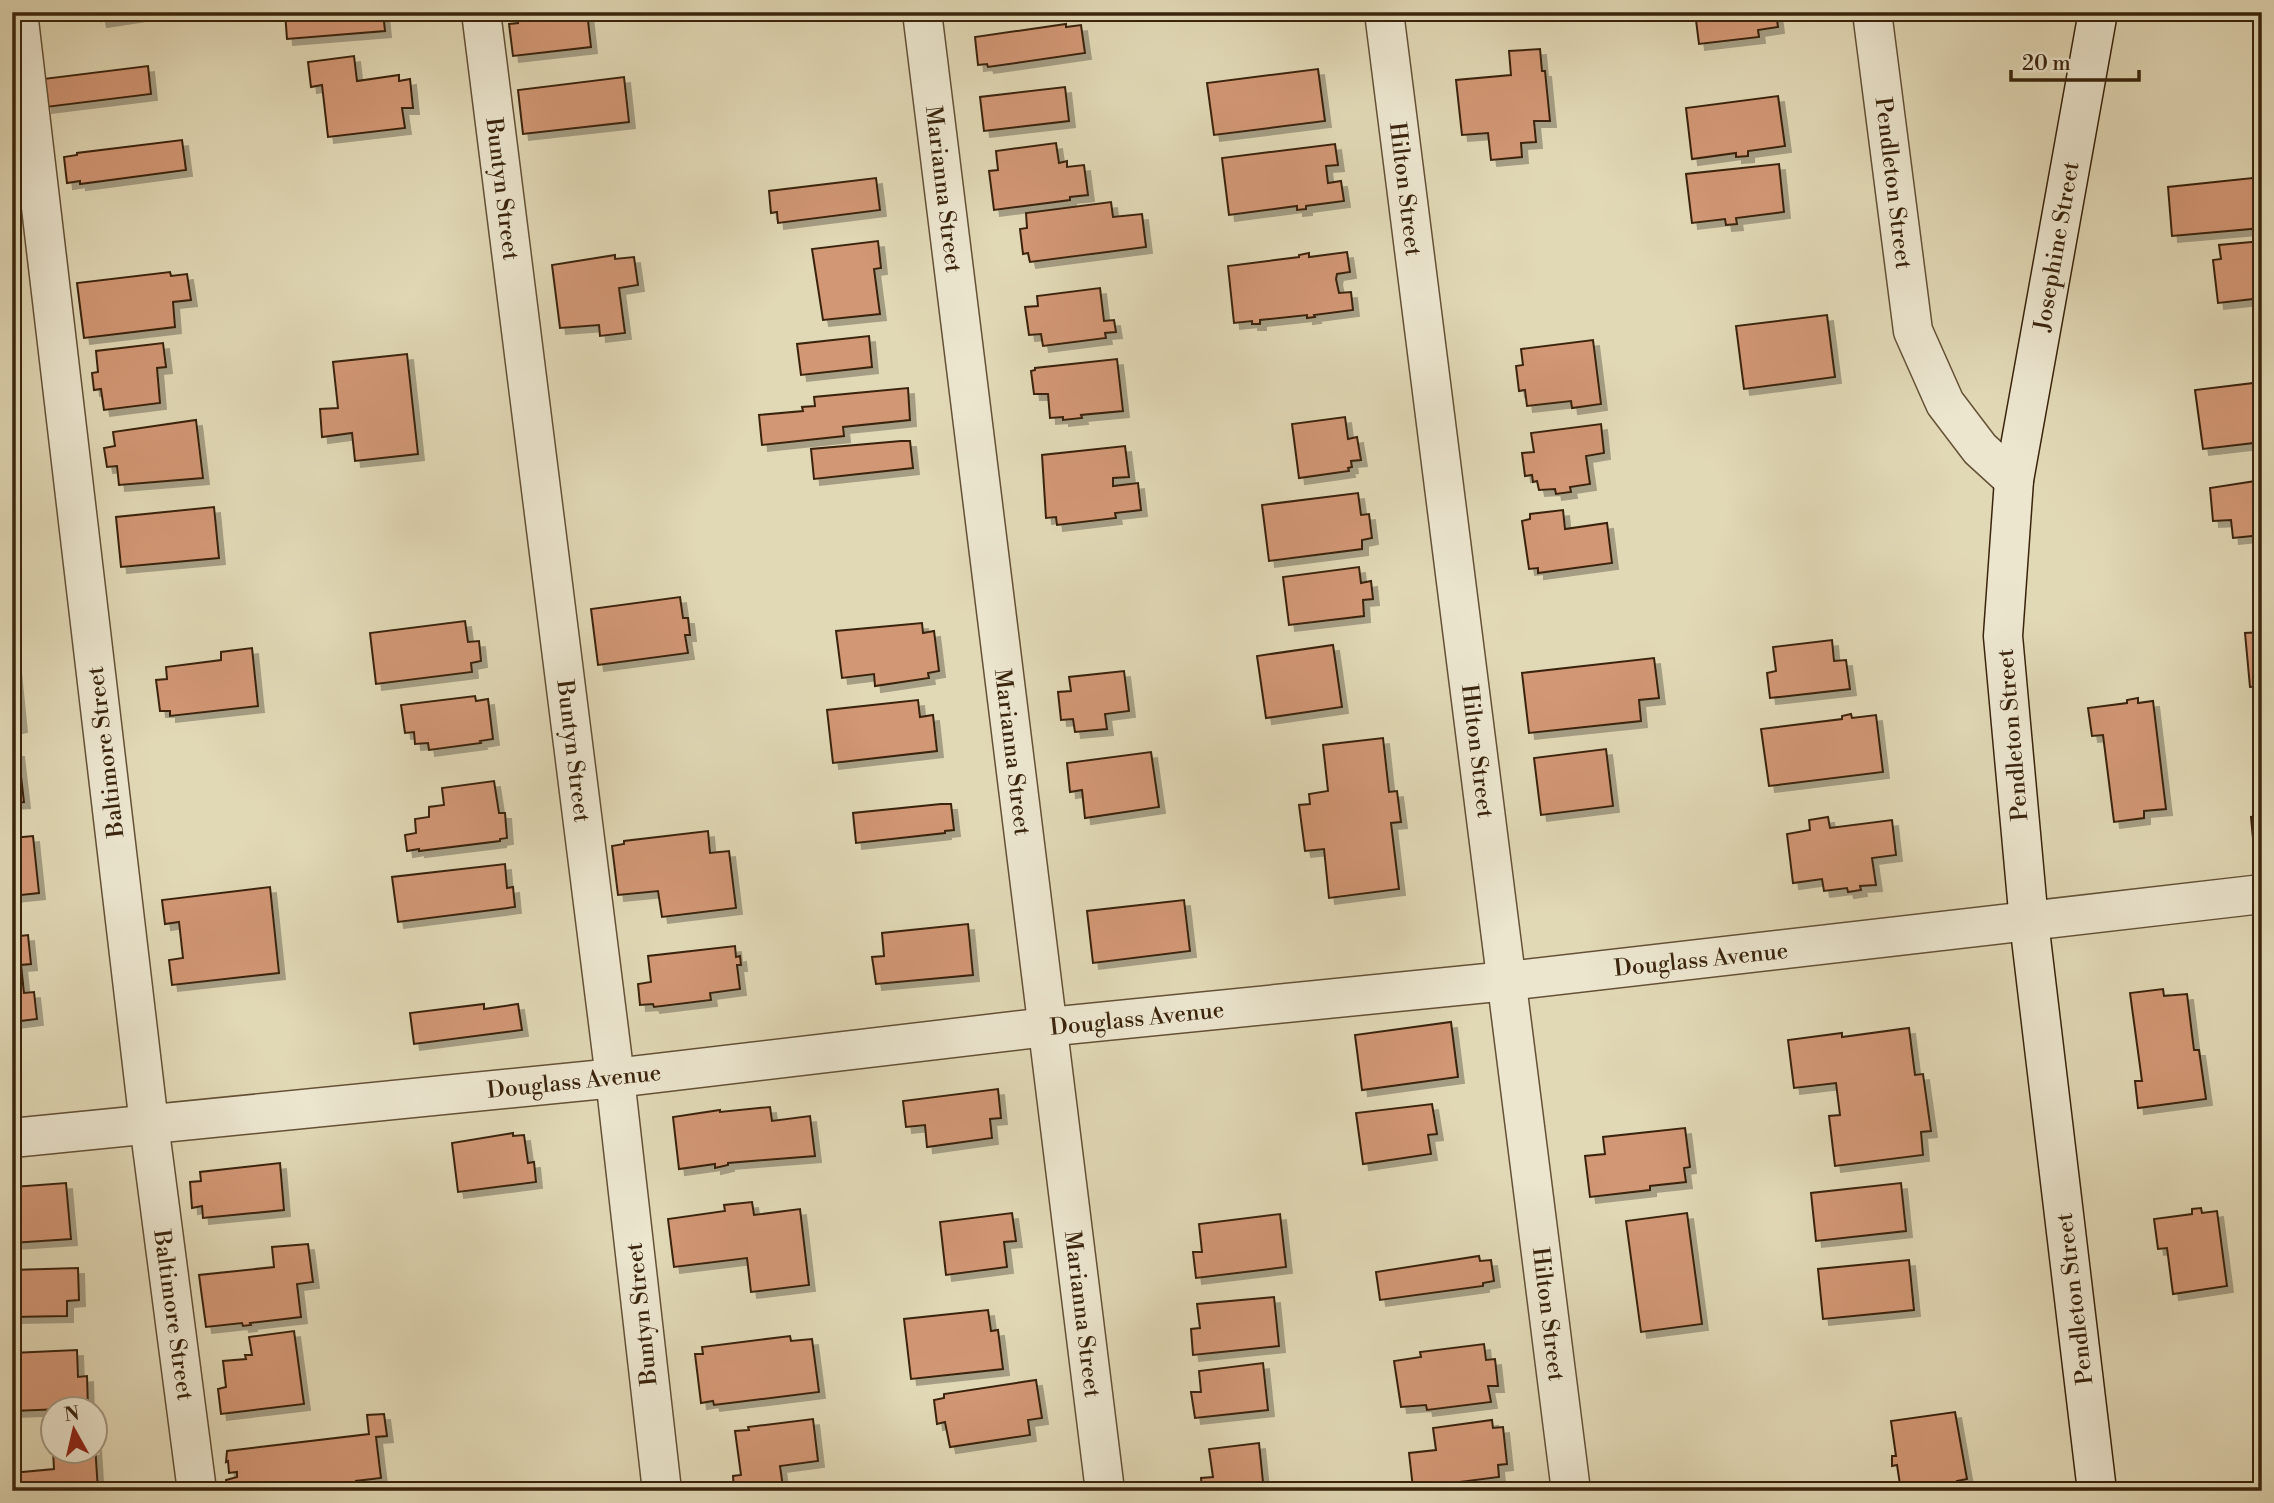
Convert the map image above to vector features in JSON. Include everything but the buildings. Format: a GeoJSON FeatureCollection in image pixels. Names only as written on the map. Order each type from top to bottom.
{"type":"FeatureCollection","features":[{"type":"Feature","properties":{"kind":"street","name":"Baltimore Street"},"geometry":{"type":"LineString","coordinates":[[18,12],[149,1124],[197,1491]]}},
{"type":"Feature","properties":{"kind":"street","name":"Buntyn Street"},"geometry":{"type":"LineString","coordinates":[[481,12],[615,1078],[662,1491]]}},
{"type":"Feature","properties":{"kind":"street","name":"Marianna Street"},"geometry":{"type":"LineString","coordinates":[[922,12],[1105,1491]]}},
{"type":"Feature","properties":{"kind":"street","name":"Hilton Street"},"geometry":{"type":"LineString","coordinates":[[1384,12],[1571,1491]]}},
{"type":"Feature","properties":{"kind":"street","name":"Pendleton Street"},"geometry":{"type":"LineString","coordinates":[[1872,12],[1913,331],[1945,403],[1980,449],[2014,480],[2003,636],[2029,922],[2097,1491]]}},
{"type":"Feature","properties":{"kind":"street","name":"Josephine Street"},"geometry":{"type":"LineString","coordinates":[[2014,480],[2098,12]]}},
{"type":"Feature","properties":{"kind":"street","name":"Douglass Avenue"},"geometry":{"type":"LineString","coordinates":[[12,1138],[615,1078],[1047,1027],[1507,981],[2262,894]]}}]}
